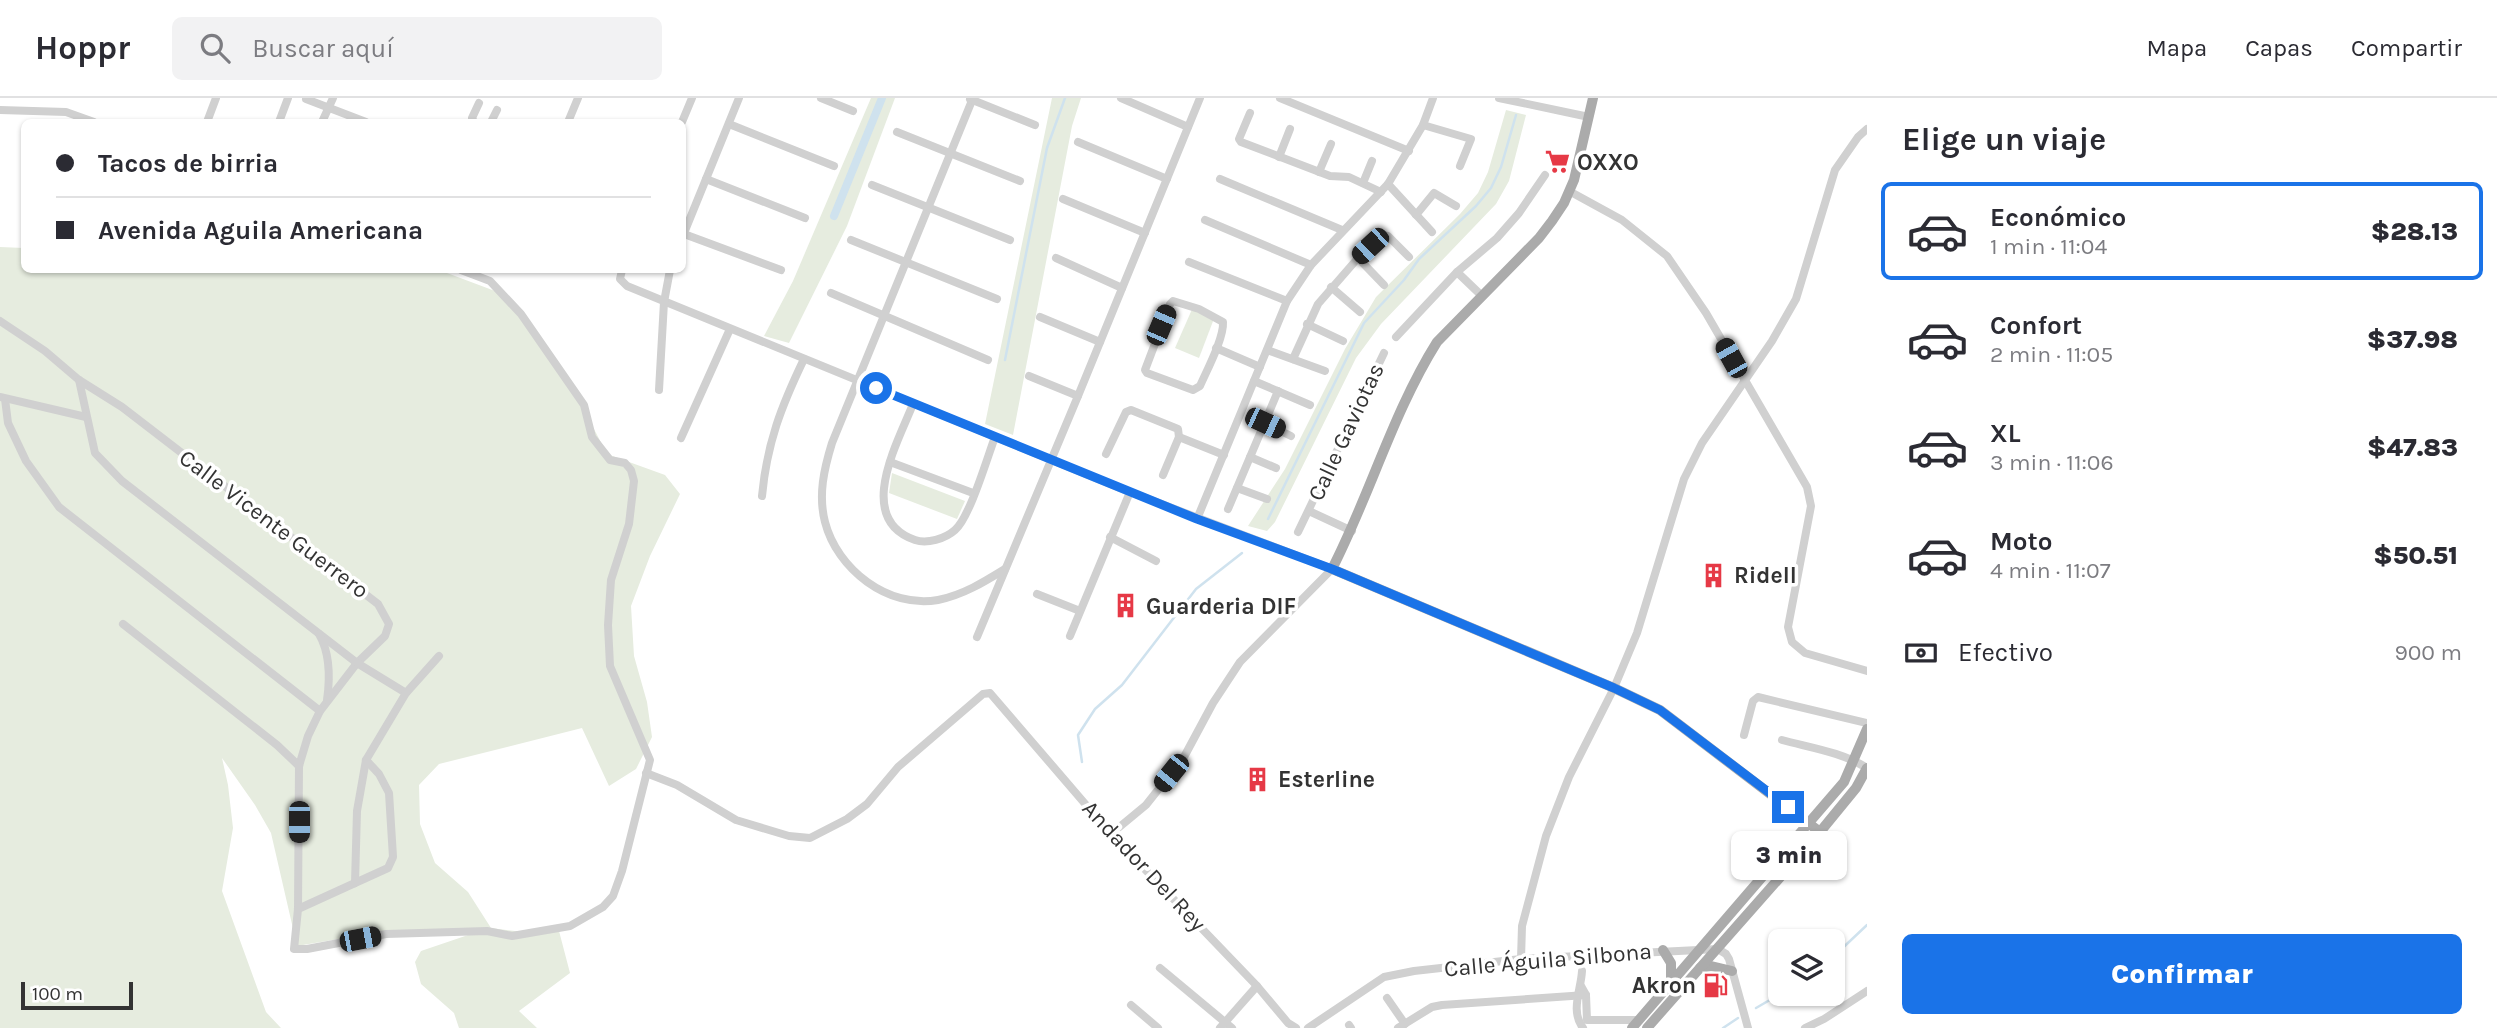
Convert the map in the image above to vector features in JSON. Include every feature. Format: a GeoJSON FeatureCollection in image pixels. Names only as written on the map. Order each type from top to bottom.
{"type":"FeatureCollection","features":[{"type":"Feature","properties":{"kind":"main road"},"geometry":{"type":"LineString","coordinates":[[1593,98],[1569,191],[1539,238],[1437,342],[1409,393],[1352,530],[1332,569],[1660,710],[1819,832]]}},
{"type":"Feature","properties":{"kind":"main road"},"geometry":{"type":"LineString","coordinates":[[1639,1025],[1671,982],[1844,782],[1867,729]]}},
{"type":"Feature","properties":{"kind":"main road"},"geometry":{"type":"LineString","coordinates":[[1639,1025],[1718,949],[1856,788],[1867,768]]}},
{"type":"Feature","properties":{"kind":"main road"},"geometry":{"type":"LineString","coordinates":[[1663,950],[1671,963],[1671,982]]}},
{"type":"Feature","properties":{"kind":"main road"},"geometry":{"type":"LineString","coordinates":[[1700,968],[1711,966],[1732,971]]}},
{"type":"Feature","properties":{"kind":"street"},"geometry":{"type":"LineString","coordinates":[[207,119],[216,98]]}},
{"type":"Feature","properties":{"kind":"street"},"geometry":{"type":"LineString","coordinates":[[280,119],[288,98]]}},
{"type":"Feature","properties":{"kind":"street"},"geometry":{"type":"LineString","coordinates":[[323,119],[333,98]]}},
{"type":"Feature","properties":{"kind":"street"},"geometry":{"type":"LineString","coordinates":[[569,119],[578,98]]}},
{"type":"Feature","properties":{"kind":"street"},"geometry":{"type":"LineString","coordinates":[[683,119],[692,98]]}},
{"type":"Feature","properties":{"kind":"street"},"geometry":{"type":"LineString","coordinates":[[686,229],[739,98]]}},
{"type":"Feature","properties":{"kind":"street"},"geometry":{"type":"LineString","coordinates":[[821,98],[853,111]]}},
{"type":"Feature","properties":{"kind":"street"},"geometry":{"type":"LineString","coordinates":[[1121,98],[1188,127]]}},
{"type":"Feature","properties":{"kind":"street"},"geometry":{"type":"LineString","coordinates":[[977,637],[1200,98]]}},
{"type":"Feature","properties":{"kind":"street"},"geometry":{"type":"LineString","coordinates":[[1280,98],[1409,151]]}},
{"type":"Feature","properties":{"kind":"street"},"geometry":{"type":"LineString","coordinates":[[1499,98],[1589,117]]}},
{"type":"Feature","properties":{"kind":"street"},"geometry":{"type":"LineString","coordinates":[[306,99],[356,119]]}},
{"type":"Feature","properties":{"kind":"street"},"geometry":{"type":"LineString","coordinates":[[1006,569],[965,592],[938,600],[898,598],[874,587],[836,552],[825,521],[822,489],[832,443],[971,99],[1035,125]]}},
{"type":"Feature","properties":{"kind":"street"},"geometry":{"type":"LineString","coordinates":[[1197,519],[1287,301],[1311,265],[1388,184],[1423,125],[1431,99]]}},
{"type":"Feature","properties":{"kind":"street"},"geometry":{"type":"LineString","coordinates":[[472,119],[479,103]]}},
{"type":"Feature","properties":{"kind":"street"},"geometry":{"type":"LineString","coordinates":[[0,110],[66,112],[86,119]]}},
{"type":"Feature","properties":{"kind":"street"},"geometry":{"type":"LineString","coordinates":[[492,119],[497,110]]}},
{"type":"Feature","properties":{"kind":"street"},"geometry":{"type":"LineString","coordinates":[[1250,113],[1239,139],[1279,157],[1337,177],[1349,177],[1381,192]]}},
{"type":"Feature","properties":{"kind":"street"},"geometry":{"type":"LineString","coordinates":[[729,124],[834,166]]}},
{"type":"Feature","properties":{"kind":"street"},"geometry":{"type":"LineString","coordinates":[[1423,125],[1471,139],[1460,166]]}},
{"type":"Feature","properties":{"kind":"street"},"geometry":{"type":"LineString","coordinates":[[1279,157],[1290,128]]}},
{"type":"Feature","properties":{"kind":"street"},"geometry":{"type":"LineString","coordinates":[[1521,959],[1522,926],[1546,836],[1569,777],[1614,688],[1637,633],[1684,479],[1702,443],[1772,341],[1796,299],[1835,170],[1858,137],[1867,129]]}},
{"type":"Feature","properties":{"kind":"street"},"geometry":{"type":"LineString","coordinates":[[898,132],[1020,181]]}},
{"type":"Feature","properties":{"kind":"street"},"geometry":{"type":"LineString","coordinates":[[1078,142],[1167,179]]}},
{"type":"Feature","properties":{"kind":"street"},"geometry":{"type":"LineString","coordinates":[[1320,172],[1331,144]]}},
{"type":"Feature","properties":{"kind":"street"},"geometry":{"type":"LineString","coordinates":[[1363,183],[1372,161]]}},
{"type":"Feature","properties":{"kind":"street"},"geometry":{"type":"LineString","coordinates":[[1396,337],[1457,272],[1497,238],[1545,176]]}},
{"type":"Feature","properties":{"kind":"street"},"geometry":{"type":"LineString","coordinates":[[706,179],[805,218]]}},
{"type":"Feature","properties":{"kind":"street"},"geometry":{"type":"LineString","coordinates":[[1220,179],[1342,230]]}},
{"type":"Feature","properties":{"kind":"street"},"geometry":{"type":"LineString","coordinates":[[1388,184],[1432,232]]}},
{"type":"Feature","properties":{"kind":"street"},"geometry":{"type":"LineString","coordinates":[[872,185],[1010,240]]}},
{"type":"Feature","properties":{"kind":"street"},"geometry":{"type":"LineString","coordinates":[[1569,191],[1622,220],[1667,256],[1706,313],[1807,487],[1811,506],[1788,627],[1792,642],[1805,653],[1867,671]]}},
{"type":"Feature","properties":{"kind":"street"},"geometry":{"type":"LineString","coordinates":[[1416,215],[1434,193],[1456,206]]}},
{"type":"Feature","properties":{"kind":"street"},"geometry":{"type":"LineString","coordinates":[[1063,199],[1145,233]]}},
{"type":"Feature","properties":{"kind":"street"},"geometry":{"type":"LineString","coordinates":[[1205,220],[1311,265]]}},
{"type":"Feature","properties":{"kind":"street"},"geometry":{"type":"LineString","coordinates":[[1293,359],[1318,304],[1382,235],[1388,236],[1409,257]]}},
{"type":"Feature","properties":{"kind":"street"},"geometry":{"type":"LineString","coordinates":[[686,237],[781,270]]}},
{"type":"Feature","properties":{"kind":"street"},"geometry":{"type":"LineString","coordinates":[[851,240],[997,299]]}},
{"type":"Feature","properties":{"kind":"street"},"geometry":{"type":"LineString","coordinates":[[1056,258],[1122,288]]}},
{"type":"Feature","properties":{"kind":"street"},"geometry":{"type":"LineString","coordinates":[[1358,258],[1384,285]]}},
{"type":"Feature","properties":{"kind":"street"},"geometry":{"type":"LineString","coordinates":[[1189,262],[1287,301]]}},
{"type":"Feature","properties":{"kind":"street"},"geometry":{"type":"LineString","coordinates":[[1457,272],[1482,296]]}},
{"type":"Feature","properties":{"kind":"street"},"geometry":{"type":"LineString","coordinates":[[469,273],[490,281],[521,314],[584,405],[592,437],[610,460],[625,463],[631,470],[634,481],[629,524],[611,580],[608,625],[610,666],[620,694],[647,749],[650,760],[646,774]]}},
{"type":"Feature","properties":{"kind":"street"},"geometry":{"type":"LineString","coordinates":[[659,390],[664,302],[669,273]]}},
{"type":"Feature","properties":{"kind":"street"},"geometry":{"type":"LineString","coordinates":[[621,274],[627,286],[664,302],[1197,519],[1332,569],[1240,662],[1213,703],[1184,757],[1146,805],[1111,834]]}},
{"type":"Feature","properties":{"kind":"street"},"geometry":{"type":"LineString","coordinates":[[1331,287],[1360,312]]}},
{"type":"Feature","properties":{"kind":"street"},"geometry":{"type":"LineString","coordinates":[[831,293],[988,360]]}},
{"type":"Feature","properties":{"kind":"street"},"geometry":{"type":"LineString","coordinates":[[1173,302],[1221,319],[1224,326],[1216,348],[1197,389],[1193,390],[1145,370],[1173,302]]}},
{"type":"Feature","properties":{"kind":"street"},"geometry":{"type":"LineString","coordinates":[[1040,317],[1100,342]]}},
{"type":"Feature","properties":{"kind":"street","name":"Calle Vicente Guerrero"},"geometry":{"type":"LineString","coordinates":[[0,321],[45,351],[79,380],[122,407],[378,604],[389,624],[385,636],[357,663],[320,711],[308,736],[299,766],[298,909],[294,949],[386,934],[487,931],[512,936],[569,926],[603,906],[613,896],[622,871],[646,774]]}},
{"type":"Feature","properties":{"kind":"street"},"geometry":{"type":"LineString","coordinates":[[1307,324],[1343,341]]}},
{"type":"Feature","properties":{"kind":"street"},"geometry":{"type":"LineString","coordinates":[[681,438],[730,329]]}},
{"type":"Feature","properties":{"kind":"street"},"geometry":{"type":"LineString","coordinates":[[1216,348],[1260,367]]}},
{"type":"Feature","properties":{"kind":"street"},"geometry":{"type":"LineString","coordinates":[[1267,350],[1325,371]]}},
{"type":"Feature","properties":{"kind":"street","name":"Calle Gaviotas"},"geometry":{"type":"LineString","coordinates":[[1298,532],[1384,353]]}},
{"type":"Feature","properties":{"kind":"street"},"geometry":{"type":"LineString","coordinates":[[762,496],[765,464],[774,429],[804,359]]}},
{"type":"Feature","properties":{"kind":"street"},"geometry":{"type":"LineString","coordinates":[[1029,376],[1078,396]]}},
{"type":"Feature","properties":{"kind":"street"},"geometry":{"type":"LineString","coordinates":[[79,380],[95,453],[121,481],[357,663],[406,694]]}},
{"type":"Feature","properties":{"kind":"street"},"geometry":{"type":"LineString","coordinates":[[1254,382],[1310,405]]}},
{"type":"Feature","properties":{"kind":"street"},"geometry":{"type":"LineString","coordinates":[[1228,509],[1278,391]]}},
{"type":"Feature","properties":{"kind":"street"},"geometry":{"type":"LineString","coordinates":[[86,417],[3,398],[8,423],[26,461],[59,507],[320,711]]}},
{"type":"Feature","properties":{"kind":"street"},"geometry":{"type":"LineString","coordinates":[[913,404],[890,462],[882,499],[887,517],[899,532],[917,541],[937,540],[955,530],[966,515],[995,437]]}},
{"type":"Feature","properties":{"kind":"street"},"geometry":{"type":"LineString","coordinates":[[1106,454],[1128,410],[1175,427],[1179,437],[1163,475]]}},
{"type":"Feature","properties":{"kind":"street"},"geometry":{"type":"LineString","coordinates":[[1265,423],[1291,436]]}},
{"type":"Feature","properties":{"kind":"street"},"geometry":{"type":"LineString","coordinates":[[1179,437],[1224,455]]}},
{"type":"Feature","properties":{"kind":"street"},"geometry":{"type":"LineString","coordinates":[[1250,457],[1276,468]]}},
{"type":"Feature","properties":{"kind":"street"},"geometry":{"type":"LineString","coordinates":[[890,462],[974,493]]}},
{"type":"Feature","properties":{"kind":"street"},"geometry":{"type":"LineString","coordinates":[[1237,488],[1267,499]]}},
{"type":"Feature","properties":{"kind":"street"},"geometry":{"type":"LineString","coordinates":[[1070,636],[1130,492]]}},
{"type":"Feature","properties":{"kind":"street","name":"Calle Gaviotas"},"geometry":{"type":"LineString","coordinates":[[1309,511],[1352,530]]}},
{"type":"Feature","properties":{"kind":"street"},"geometry":{"type":"LineString","coordinates":[[1110,537],[1156,561]]}},
{"type":"Feature","properties":{"kind":"street"},"geometry":{"type":"LineString","coordinates":[[1037,594],[1080,611]]}},
{"type":"Feature","properties":{"kind":"street"},"geometry":{"type":"LineString","coordinates":[[123,624],[277,745],[299,766]]}},
{"type":"Feature","properties":{"kind":"street"},"geometry":{"type":"LineString","coordinates":[[317,632],[325,647],[330,677],[327,701]]}},
{"type":"Feature","properties":{"kind":"street"},"geometry":{"type":"LineString","coordinates":[[355,883],[357,811],[366,760],[406,694],[439,656]]}},
{"type":"Feature","properties":{"kind":"street","name":"Andador Del Rey"},"geometry":{"type":"LineString","coordinates":[[646,774],[677,785],[736,820],[789,836],[810,838],[847,819],[867,804],[898,767],[983,694],[990,693],[1111,834],[1257,986],[1288,1023],[1296,1028]]}},
{"type":"Feature","properties":{"kind":"street"},"geometry":{"type":"LineString","coordinates":[[1744,735],[1753,701],[1758,697],[1867,723]]}},
{"type":"Feature","properties":{"kind":"street"},"geometry":{"type":"LineString","coordinates":[[1782,740],[1830,751],[1867,768]]}},
{"type":"Feature","properties":{"kind":"street"},"geometry":{"type":"LineString","coordinates":[[298,909],[388,868],[393,857],[389,793],[379,774],[366,760]]}},
{"type":"Feature","properties":{"kind":"street"},"geometry":{"type":"LineString","coordinates":[[1718,949],[1726,954],[1748,1028]]}},
{"type":"Feature","properties":{"kind":"street","name":"Calle Águila Silbona"},"geometry":{"type":"LineString","coordinates":[[1308,1028],[1384,977],[1414,971],[1521,959],[1718,949]]}},
{"type":"Feature","properties":{"kind":"street"},"geometry":{"type":"LineString","coordinates":[[1160,968],[1225,1026],[1257,986]]}},
{"type":"Feature","properties":{"kind":"street"},"geometry":{"type":"LineString","coordinates":[[1582,971],[1581,986],[1576,996],[1583,1024]]}},
{"type":"Feature","properties":{"kind":"street"},"geometry":{"type":"LineString","coordinates":[[1581,986],[1586,995],[1583,1024]]}},
{"type":"Feature","properties":{"kind":"street"},"geometry":{"type":"LineString","coordinates":[[1387,998],[1401,1026],[1432,1007],[1442,1005],[1586,995]]}},
{"type":"Feature","properties":{"kind":"street"},"geometry":{"type":"LineString","coordinates":[[1805,1028],[1865,996]]}},
{"type":"Feature","properties":{"kind":"street"},"geometry":{"type":"LineString","coordinates":[[1131,1005],[1158,1028]]}},
{"type":"Feature","properties":{"kind":"street"},"geometry":{"type":"LineString","coordinates":[[1824,1019],[1830,1028]]}},
{"type":"Feature","properties":{"kind":"street"},"geometry":{"type":"LineString","coordinates":[[1583,1024],[1639,1025]]}},
{"type":"Feature","properties":{"kind":"shaded area"},"geometry":{"type":"Polygon","coordinates":[[[871,98],[895,98],[847,226],[789,343],[764,336],[793,281],[871,98]]]}},
{"type":"Feature","properties":{"kind":"shaded area"},"geometry":{"type":"Polygon","coordinates":[[[1052,98],[1081,98],[1072,126],[1013,435],[985,424],[1052,98]]]}},
{"type":"Feature","properties":{"kind":"shaded area"},"geometry":{"type":"Polygon","coordinates":[[[1506,110],[1526,115],[1509,181],[1496,204],[1381,324],[1356,358],[1275,522],[1267,531],[1248,526],[1285,469],[1345,349],[1376,297],[1478,193],[1488,172],[1506,110]]]}},
{"type":"Feature","properties":{"kind":"shaded area"},"geometry":{"type":"Polygon","coordinates":[[[0,247],[21,248],[21,273],[447,273],[503,294],[583,408],[607,454],[665,475],[680,494],[650,556],[631,606],[634,656],[647,702],[652,737],[636,769],[609,786],[582,728],[439,764],[419,785],[420,824],[435,863],[468,892],[491,928],[559,931],[570,973],[519,1011],[537,1028],[459,1028],[454,1013],[421,984],[415,962],[421,951],[474,933],[386,931],[297,946],[271,833],[222,758],[233,828],[222,891],[266,1012],[281,1028],[0,1028],[0,247]]]}},
{"type":"Feature","properties":{"kind":"shaded area"},"geometry":{"type":"Polygon","coordinates":[[[1193,307],[1215,316],[1199,358],[1175,348],[1193,307]]]}},
{"type":"Feature","properties":{"kind":"shaded area"},"geometry":{"type":"Polygon","coordinates":[[[892,473],[965,501],[957,519],[889,493],[892,473]]]}},
{"type":"Feature","properties":{"kind":"waterway"},"geometry":{"type":"LineString","coordinates":[[834,216],[882,98]]}},
{"type":"Feature","properties":{"kind":"waterway"},"geometry":{"type":"LineString","coordinates":[[1005,360],[1047,148],[1065,98]]}},
{"type":"Feature","properties":{"kind":"waterway"},"geometry":{"type":"LineString","coordinates":[[1268,519],[1364,323],[1404,280],[1419,259],[1476,206],[1491,188],[1501,167],[1516,115]]}},
{"type":"Feature","properties":{"kind":"waterway"},"geometry":{"type":"LineString","coordinates":[[1082,762],[1078,735],[1095,709],[1122,685],[1196,589],[1242,553]]}},
{"type":"Feature","properties":{"kind":"waterway"},"geometry":{"type":"LineString","coordinates":[[1845,946],[1867,925]]}},
{"type":"Feature","properties":{"kind":"waterway"},"geometry":{"type":"LineString","coordinates":[[1756,1008],[1768,1001]]}},
{"type":"Feature","properties":{"kind":"waterway"},"geometry":{"type":"LineString","coordinates":[[1723,1028],[1738,1018]]}},
{"type":"Feature","properties":{"kind":"place","name":"OXXO"},"geometry":{"type":"Point","coordinates":[1557,162]}},
{"type":"Feature","properties":{"kind":"place","name":"Ridell"},"geometry":{"type":"Point","coordinates":[1714,575]}},
{"type":"Feature","properties":{"kind":"place","name":"Guarderia DIF"},"geometry":{"type":"Point","coordinates":[1126,606]}},
{"type":"Feature","properties":{"kind":"place","name":"Esterline"},"geometry":{"type":"Point","coordinates":[1258,779]}},
{"type":"Feature","properties":{"kind":"place","name":"Akron"},"geometry":{"type":"Point","coordinates":[1716,985]}},
{"type":"Feature","properties":{"kind":"route"},"geometry":{"type":"LineString","coordinates":[[876,388],[1197,519],[1332,569],[1614,688],[1660,710],[1788,807]]}}]}
